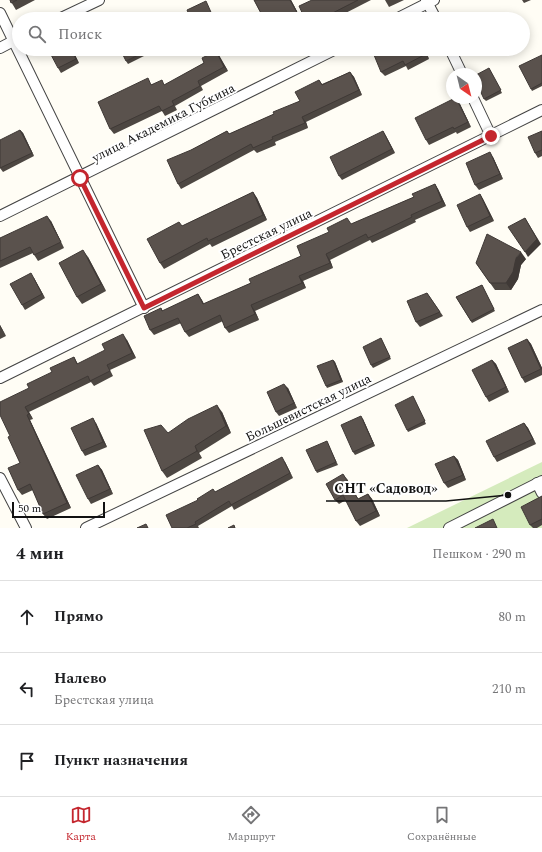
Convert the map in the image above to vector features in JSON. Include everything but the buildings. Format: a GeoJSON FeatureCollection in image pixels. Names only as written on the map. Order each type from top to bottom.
{"type":"FeatureCollection","features":[{"type":"Feature","properties":{"kind":"street"},"geometry":{"type":"LineString","coordinates":[[74,12],[99,0]]}},
{"type":"Feature","properties":{"kind":"street"},"geometry":{"type":"LineString","coordinates":[[409,12],[430,1],[434,12]]}},
{"type":"Feature","properties":{"kind":"street"},"geometry":{"type":"LineString","coordinates":[[0,12],[12,33]]}},
{"type":"Feature","properties":{"kind":"street"},"geometry":{"type":"LineString","coordinates":[[0,48],[12,42]]}},
{"type":"Feature","properties":{"kind":"street"},"geometry":{"type":"LineString","coordinates":[[23,56],[80,178],[144,308]]}},
{"type":"Feature","properties":{"kind":"street","name":"улица Академика Губкина"},"geometry":{"type":"LineString","coordinates":[[0,216],[80,178],[322,56]]}},
{"type":"Feature","properties":{"kind":"street"},"geometry":{"type":"LineString","coordinates":[[453,56],[459,68]]}},
{"type":"Feature","properties":{"kind":"street"},"geometry":{"type":"LineString","coordinates":[[476,104],[491,136]]}},
{"type":"Feature","properties":{"kind":"street","name":"Брестская улица"},"geometry":{"type":"LineString","coordinates":[[0,378],[542,110]]}},
{"type":"Feature","properties":{"kind":"street","name":"Большевистская улица"},"geometry":{"type":"LineString","coordinates":[[86,528],[542,310]]}},
{"type":"Feature","properties":{"kind":"street"},"geometry":{"type":"LineString","coordinates":[[0,478],[26,528]]}},
{"type":"Feature","properties":{"kind":"street"},"geometry":{"type":"LineString","coordinates":[[449,528],[465,524],[540,482],[542,493]]}},
{"type":"Feature","properties":{"kind":"green space"},"geometry":{"type":"Polygon","coordinates":[[[542,462],[542,528],[407,528],[542,462]]]}},
{"type":"Feature","properties":{"kind":"place","name":"СНТ «Садовод»"},"geometry":{"type":"Point","coordinates":[508,495]}},
{"type":"Feature","properties":{"kind":"route"},"geometry":{"type":"LineString","coordinates":[[80,178],[144,308],[491,136]]}}]}
